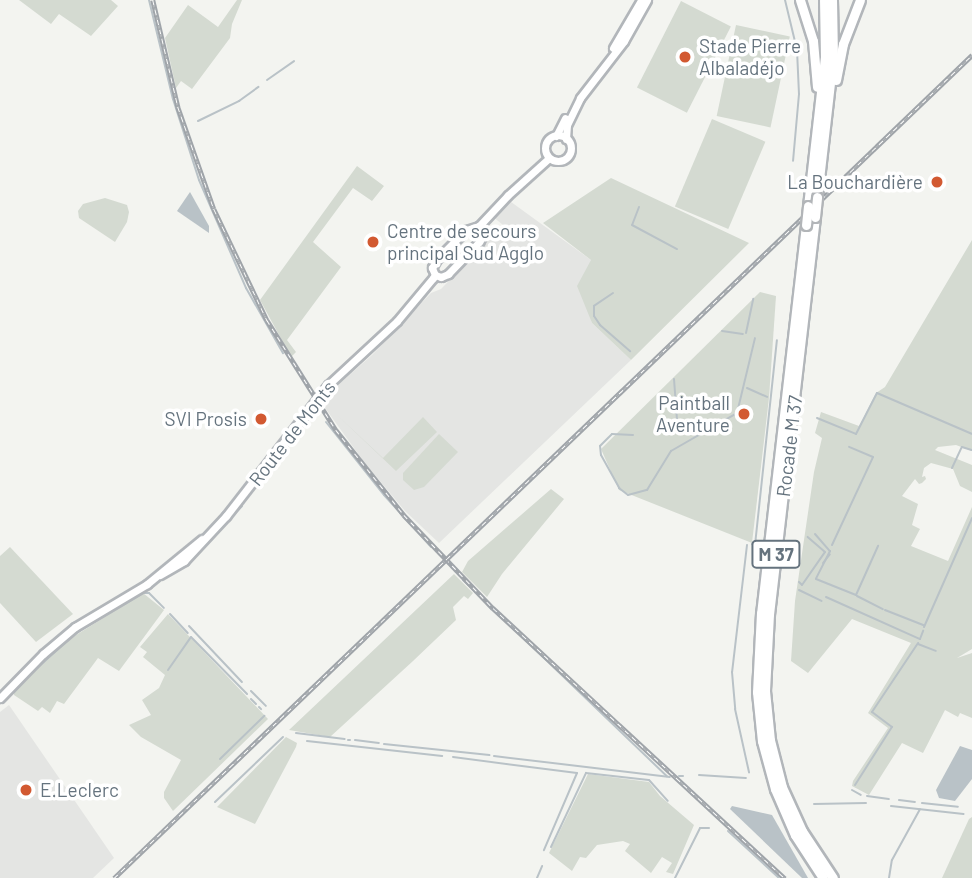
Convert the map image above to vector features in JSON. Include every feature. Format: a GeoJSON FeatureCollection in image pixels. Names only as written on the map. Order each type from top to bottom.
{"type":"FeatureCollection","features":[{"type":"Feature","properties":{"kind":"highway"},"geometry":{"type":"LineString","coordinates":[[800,0],[815,54],[818,121]]}},
{"type":"Feature","properties":{"kind":"highway","name":"Rocade M 37"},"geometry":{"type":"LineString","coordinates":[[823,878],[795,835],[775,789],[762,741],[757,692],[760,623],[818,121],[825,47],[824,0]]}},
{"type":"Feature","properties":{"kind":"highway","name":"Rocade M 37"},"geometry":{"type":"LineString","coordinates":[[832,0],[834,37],[769,614],[765,691],[770,740],[782,787],[802,831],[833,878]]}},
{"type":"Feature","properties":{"kind":"highway"},"geometry":{"type":"LineString","coordinates":[[827,108],[843,44],[860,0]]}},
{"type":"Feature","properties":{"kind":"main road"},"geometry":{"type":"LineString","coordinates":[[641,0],[613,47],[580,89],[555,136],[546,146],[549,158],[556,161],[567,157],[570,146],[566,139],[568,125],[580,98],[624,41],[647,0]]}},
{"type":"Feature","properties":{"kind":"main road"},"geometry":{"type":"LineString","coordinates":[[555,136],[566,139]]}},
{"type":"Feature","properties":{"kind":"main road","name":"Route de Monts"},"geometry":{"type":"LineString","coordinates":[[435,275],[432,268],[437,259],[466,230],[479,226],[549,158]]}},
{"type":"Feature","properties":{"kind":"main road","name":"Route de Monts"},"geometry":{"type":"LineString","coordinates":[[435,275],[446,276],[479,242],[483,235],[479,226]]}},
{"type":"Feature","properties":{"kind":"main road","name":"Route de Monts"},"geometry":{"type":"LineString","coordinates":[[0,698],[43,654],[75,627],[160,575],[211,533],[246,492],[328,384],[397,321],[435,275]]}},
{"type":"Feature","properties":{"kind":"shaded area"},"geometry":{"type":"Polygon","coordinates":[[[19,0],[111,0],[118,6],[91,36],[59,14],[51,24],[19,0]]]}},
{"type":"Feature","properties":{"kind":"shaded area"},"geometry":{"type":"Polygon","coordinates":[[[237,0],[242,0],[232,24],[230,38],[192,89],[181,81],[176,88],[165,38],[188,5],[218,27],[237,0]]]}},
{"type":"Feature","properties":{"kind":"shaded area","name":"Stade Pierre Albaladéjo"},"geometry":{"type":"Polygon","coordinates":[[[681,1],[731,26],[687,113],[637,87],[681,1]]]}},
{"type":"Feature","properties":{"kind":"shaded area"},"geometry":{"type":"Polygon","coordinates":[[[736,25],[790,36],[770,127],[717,116],[736,25]]]}},
{"type":"Feature","properties":{"kind":"shaded area"},"geometry":{"type":"Polygon","coordinates":[[[712,119],[765,142],[728,229],[675,206],[712,119]]]}},
{"type":"Feature","properties":{"kind":"shaded area"},"geometry":{"type":"Polygon","coordinates":[[[357,166],[384,186],[372,201],[353,188],[313,242],[341,267],[287,340],[296,352],[291,357],[260,300],[357,166]]]}},
{"type":"Feature","properties":{"kind":"shaded area"},"geometry":{"type":"Polygon","coordinates":[[[611,178],[749,243],[631,360],[592,323],[577,286],[591,260],[543,223],[611,178]]]}},
{"type":"Feature","properties":{"kind":"shaded area"},"geometry":{"type":"Polygon","coordinates":[[[190,192],[209,226],[209,233],[177,211],[190,192]]]}},
{"type":"Feature","properties":{"kind":"shaded area"},"geometry":{"type":"Polygon","coordinates":[[[105,198],[127,205],[129,212],[127,222],[115,242],[79,218],[78,211],[83,204],[105,198]]]}},
{"type":"Feature","properties":{"kind":"shaded area"},"geometry":{"type":"Polygon","coordinates":[[[507,199],[591,260],[583,294],[592,323],[631,360],[439,543],[405,511],[364,462],[320,401],[372,355],[431,293],[441,289],[503,225],[492,216],[507,199]]]}},
{"type":"Feature","properties":{"kind":"shaded area"},"geometry":{"type":"Polygon","coordinates":[[[972,240],[972,451],[956,445],[938,447],[935,450],[972,465],[972,492],[960,486],[953,469],[931,463],[924,468],[922,477],[925,476],[926,479],[919,484],[915,479],[902,496],[918,504],[912,525],[920,529],[911,546],[948,561],[972,507],[972,649],[957,658],[972,653],[972,718],[960,713],[958,717],[945,710],[923,753],[902,743],[869,795],[852,786],[853,781],[888,728],[868,713],[911,643],[852,619],[808,673],[791,661],[795,601],[814,472],[822,438],[815,433],[821,412],[859,426],[876,393],[885,387],[972,240]]]}},
{"type":"Feature","properties":{"kind":"shaded area"},"geometry":{"type":"Polygon","coordinates":[[[760,292],[776,296],[769,398],[752,543],[619,490],[601,449],[760,292]]]}},
{"type":"Feature","properties":{"kind":"shaded area"},"geometry":{"type":"Polygon","coordinates":[[[336,414],[383,458],[423,417],[437,432],[396,471],[336,414]]]}},
{"type":"Feature","properties":{"kind":"shaded area"},"geometry":{"type":"Polygon","coordinates":[[[439,434],[458,452],[424,487],[414,490],[403,480],[403,473],[439,434]]]}},
{"type":"Feature","properties":{"kind":"shaded area"},"geometry":{"type":"Polygon","coordinates":[[[551,489],[564,499],[502,574],[487,597],[462,572],[468,561],[551,489]]]}},
{"type":"Feature","properties":{"kind":"shaded area"},"geometry":{"type":"Polygon","coordinates":[[[10,547],[73,614],[36,642],[0,603],[0,556],[10,547]]]}},
{"type":"Feature","properties":{"kind":"shaded area"},"geometry":{"type":"Polygon","coordinates":[[[454,574],[473,593],[468,599],[464,596],[453,607],[456,620],[413,661],[330,737],[289,730],[454,574]]]}},
{"type":"Feature","properties":{"kind":"shaded area"},"geometry":{"type":"Polygon","coordinates":[[[143,593],[164,610],[119,671],[98,658],[64,704],[57,701],[50,713],[42,707],[38,711],[14,695],[14,691],[65,642],[143,593]]]}},
{"type":"Feature","properties":{"kind":"shaded area"},"geometry":{"type":"Polygon","coordinates":[[[168,614],[268,719],[173,811],[164,798],[164,792],[181,760],[141,737],[129,725],[151,715],[142,700],[159,688],[165,675],[143,657],[147,652],[140,647],[168,614]]]}},
{"type":"Feature","properties":{"kind":"shaded area"},"geometry":{"type":"Polygon","coordinates":[[[9,705],[114,858],[93,878],[0,878],[0,712],[9,705]]]}},
{"type":"Feature","properties":{"kind":"shaded area"},"geometry":{"type":"Polygon","coordinates":[[[286,737],[297,743],[296,747],[255,824],[217,807],[286,737]]]}},
{"type":"Feature","properties":{"kind":"shaded area"},"geometry":{"type":"Polygon","coordinates":[[[960,746],[972,750],[972,779],[955,801],[939,798],[936,790],[960,746]]]}},
{"type":"Feature","properties":{"kind":"shaded area"},"geometry":{"type":"Polygon","coordinates":[[[588,774],[649,782],[660,796],[694,825],[673,874],[666,872],[672,863],[662,857],[651,873],[625,851],[630,844],[623,841],[597,845],[586,858],[580,857],[572,871],[549,853],[588,774]]]}},
{"type":"Feature","properties":{"kind":"shaded area"},"geometry":{"type":"Polygon","coordinates":[[[732,806],[772,815],[808,878],[802,878],[730,809],[732,806]]]}},
{"type":"Feature","properties":{"kind":"shaded area"},"geometry":{"type":"Polygon","coordinates":[[[972,817],[972,878],[942,878],[969,819],[972,817]]]}},
{"type":"Feature","properties":{"kind":"waterway"},"geometry":{"type":"LineString","coordinates":[[149,0],[173,99],[199,180],[246,288],[283,353]]}},
{"type":"Feature","properties":{"kind":"waterway"},"geometry":{"type":"LineString","coordinates":[[785,0],[797,50],[799,94],[793,161]]}},
{"type":"Feature","properties":{"kind":"waterway"},"geometry":{"type":"LineString","coordinates":[[267,80],[294,61]]}},
{"type":"Feature","properties":{"kind":"waterway"},"geometry":{"type":"LineString","coordinates":[[198,121],[239,101],[258,87]]}},
{"type":"Feature","properties":{"kind":"waterway"},"geometry":{"type":"LineString","coordinates":[[639,207],[632,225],[677,249]]}},
{"type":"Feature","properties":{"kind":"waterway"},"geometry":{"type":"LineString","coordinates":[[613,293],[594,306],[594,316],[600,325],[630,351]]}},
{"type":"Feature","properties":{"kind":"waterway"},"geometry":{"type":"LineString","coordinates":[[746,333],[753,299]]}},
{"type":"Feature","properties":{"kind":"waterway"},"geometry":{"type":"LineString","coordinates":[[722,331],[743,334]]}},
{"type":"Feature","properties":{"kind":"waterway"},"geometry":{"type":"LineString","coordinates":[[633,435],[612,434],[600,446],[601,455],[619,488],[628,495],[647,490],[671,451],[737,413],[755,338]]}},
{"type":"Feature","properties":{"kind":"waterway"},"geometry":{"type":"LineString","coordinates":[[752,544],[755,545],[777,340]]}},
{"type":"Feature","properties":{"kind":"waterway"},"geometry":{"type":"LineString","coordinates":[[674,379],[678,433]]}},
{"type":"Feature","properties":{"kind":"waterway"},"geometry":{"type":"LineString","coordinates":[[747,388],[767,397]]}},
{"type":"Feature","properties":{"kind":"waterway"},"geometry":{"type":"LineString","coordinates":[[817,418],[856,434],[877,393],[972,434]]}},
{"type":"Feature","properties":{"kind":"waterway"},"geometry":{"type":"LineString","coordinates":[[326,422],[384,495],[431,547]]}},
{"type":"Feature","properties":{"kind":"waterway"},"geometry":{"type":"LineString","coordinates":[[832,545],[873,457],[849,447]]}},
{"type":"Feature","properties":{"kind":"waterway"},"geometry":{"type":"LineString","coordinates":[[952,468],[962,447],[972,450]]}},
{"type":"Feature","properties":{"kind":"waterway"},"geometry":{"type":"LineString","coordinates":[[199,552],[242,506]]}},
{"type":"Feature","properties":{"kind":"waterway"},"geometry":{"type":"LineString","coordinates":[[924,627],[972,518]]}},
{"type":"Feature","properties":{"kind":"waterway"},"geometry":{"type":"LineString","coordinates":[[815,534],[830,551],[816,579],[856,595],[878,546]]}},
{"type":"Feature","properties":{"kind":"waterway"},"geometry":{"type":"LineString","coordinates":[[799,582],[802,585],[825,552],[808,537]]}},
{"type":"Feature","properties":{"kind":"waterway"},"geometry":{"type":"LineString","coordinates":[[747,545],[732,672],[735,709],[749,772]]}},
{"type":"Feature","properties":{"kind":"waterway"},"geometry":{"type":"LineString","coordinates":[[823,563],[830,554]]}},
{"type":"Feature","properties":{"kind":"waterway"},"geometry":{"type":"LineString","coordinates":[[463,580],[667,776]]}},
{"type":"Feature","properties":{"kind":"waterway"},"geometry":{"type":"LineString","coordinates":[[799,590],[822,601]]}},
{"type":"Feature","properties":{"kind":"waterway"},"geometry":{"type":"LineString","coordinates":[[36,669],[76,633],[143,593],[149,593],[164,608]]}},
{"type":"Feature","properties":{"kind":"waterway"},"geometry":{"type":"LineString","coordinates":[[857,596],[883,609]]}},
{"type":"Feature","properties":{"kind":"waterway"},"geometry":{"type":"LineString","coordinates":[[826,597],[920,639]]}},
{"type":"Feature","properties":{"kind":"waterway"},"geometry":{"type":"LineString","coordinates":[[885,610],[923,625]]}},
{"type":"Feature","properties":{"kind":"waterway"},"geometry":{"type":"LineString","coordinates":[[170,614],[188,633]]}},
{"type":"Feature","properties":{"kind":"waterway"},"geometry":{"type":"LineString","coordinates":[[189,626],[242,682]]}},
{"type":"Feature","properties":{"kind":"waterway"},"geometry":{"type":"LineString","coordinates":[[920,639],[923,631]]}},
{"type":"Feature","properties":{"kind":"waterway"},"geometry":{"type":"LineString","coordinates":[[168,670],[191,637],[247,694]]}},
{"type":"Feature","properties":{"kind":"waterway"},"geometry":{"type":"LineString","coordinates":[[855,785],[892,727],[872,712],[918,643]]}},
{"type":"Feature","properties":{"kind":"waterway"},"geometry":{"type":"LineString","coordinates":[[918,644],[936,651]]}},
{"type":"Feature","properties":{"kind":"waterway"},"geometry":{"type":"LineString","coordinates":[[14,692],[32,672]]}},
{"type":"Feature","properties":{"kind":"waterway"},"geometry":{"type":"LineString","coordinates":[[251,691],[266,706]]}},
{"type":"Feature","properties":{"kind":"waterway"},"geometry":{"type":"LineString","coordinates":[[251,699],[256,704]]}},
{"type":"Feature","properties":{"kind":"waterway"},"geometry":{"type":"LineString","coordinates":[[220,759],[264,716]]}},
{"type":"Feature","properties":{"kind":"waterway"},"geometry":{"type":"LineString","coordinates":[[296,733],[345,739]]}},
{"type":"Feature","properties":{"kind":"waterway"},"geometry":{"type":"LineString","coordinates":[[215,802],[283,737]]}},
{"type":"Feature","properties":{"kind":"waterway"},"geometry":{"type":"LineString","coordinates":[[355,740],[379,743]]}},
{"type":"Feature","properties":{"kind":"waterway"},"geometry":{"type":"LineString","coordinates":[[307,741],[442,756]]}},
{"type":"Feature","properties":{"kind":"waterway"},"geometry":{"type":"LineString","coordinates":[[384,744],[489,755]]}},
{"type":"Feature","properties":{"kind":"waterway"},"geometry":{"type":"LineString","coordinates":[[494,756],[670,777]]}},
{"type":"Feature","properties":{"kind":"waterway"},"geometry":{"type":"LineString","coordinates":[[453,757],[577,773],[544,850]]}},
{"type":"Feature","properties":{"kind":"waterway"},"geometry":{"type":"LineString","coordinates":[[551,847],[586,773],[649,780],[668,801]]}},
{"type":"Feature","properties":{"kind":"waterway"},"geometry":{"type":"LineString","coordinates":[[699,775],[746,778]]}},
{"type":"Feature","properties":{"kind":"waterway"},"geometry":{"type":"LineString","coordinates":[[852,790],[861,795]]}},
{"type":"Feature","properties":{"kind":"waterway"},"geometry":{"type":"LineString","coordinates":[[867,796],[889,799]]}},
{"type":"Feature","properties":{"kind":"waterway"},"geometry":{"type":"LineString","coordinates":[[899,800],[915,802]]}},
{"type":"Feature","properties":{"kind":"waterway"},"geometry":{"type":"LineString","coordinates":[[814,804],[866,803]]}},
{"type":"Feature","properties":{"kind":"waterway"},"geometry":{"type":"LineString","coordinates":[[922,803],[958,807]]}},
{"type":"Feature","properties":{"kind":"waterway"},"geometry":{"type":"LineString","coordinates":[[891,806],[964,814]]}},
{"type":"Feature","properties":{"kind":"waterway"},"geometry":{"type":"LineString","coordinates":[[889,878],[892,860],[920,809]]}},
{"type":"Feature","properties":{"kind":"waterway"},"geometry":{"type":"LineString","coordinates":[[675,878],[700,828],[709,828]]}},
{"type":"Feature","properties":{"kind":"waterway"},"geometry":{"type":"LineString","coordinates":[[728,831],[779,878]]}},
{"type":"Feature","properties":{"kind":"waterway"},"geometry":{"type":"LineString","coordinates":[[537,878],[542,866]]}},
{"type":"Feature","properties":{"kind":"railway"},"geometry":{"type":"LineString","coordinates":[[153,0],[178,107],[214,209],[267,320],[336,430],[404,515],[493,608],[785,878]]}},
{"type":"Feature","properties":{"kind":"railway"},"geometry":{"type":"LineString","coordinates":[[114,878],[972,55]]}},
{"type":"Feature","properties":{"kind":"place","name":"Stade Pierre Albaladéjo"},"geometry":{"type":"Point","coordinates":[685,57]}},
{"type":"Feature","properties":{"kind":"place","name":"La Bouchardière"},"geometry":{"type":"Point","coordinates":[937,182]}},
{"type":"Feature","properties":{"kind":"place","name":"Centre de secours principal Sud Agglo"},"geometry":{"type":"Point","coordinates":[373,242]}},
{"type":"Feature","properties":{"kind":"place","name":"Paintball Aventure"},"geometry":{"type":"Point","coordinates":[744,414]}},
{"type":"Feature","properties":{"kind":"place","name":"SVI Prosis"},"geometry":{"type":"Point","coordinates":[261,419]}},
{"type":"Feature","properties":{"kind":"place","name":"E.Leclerc"},"geometry":{"type":"Point","coordinates":[26,790]}}]}
